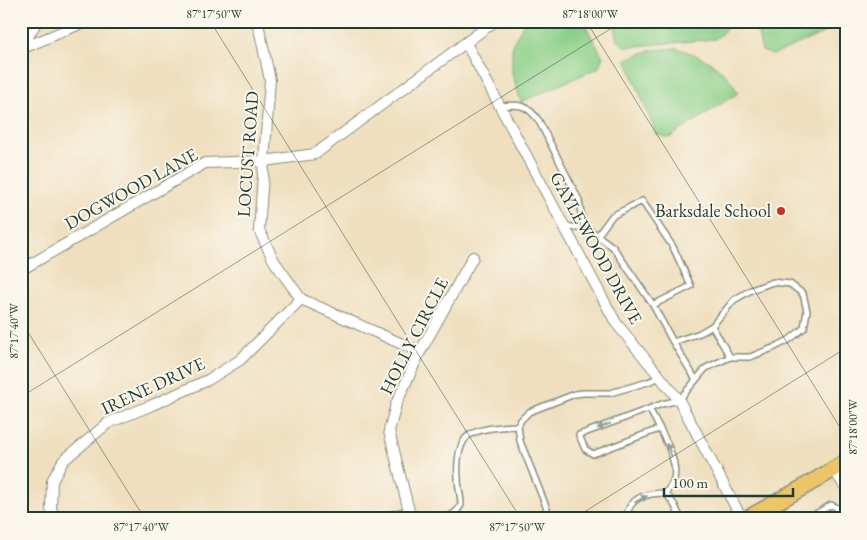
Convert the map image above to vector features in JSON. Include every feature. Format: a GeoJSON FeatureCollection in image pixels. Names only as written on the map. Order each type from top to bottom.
{"type":"FeatureCollection","features":[{"type":"Feature","properties":{"kind":"main road"},"geometry":{"type":"LineString","coordinates":[[744,519],[774,512],[840,466]]}},
{"type":"Feature","properties":{"kind":"street"},"geometry":{"type":"LineString","coordinates":[[21,49],[37,21]]}},
{"type":"Feature","properties":{"kind":"street","name":"LOCUST ROAD"},"geometry":{"type":"LineString","coordinates":[[254,21],[259,28],[270,80],[259,230],[274,261],[301,298],[420,352]]}},
{"type":"Feature","properties":{"kind":"street"},"geometry":{"type":"LineString","coordinates":[[466,44],[495,21]]}},
{"type":"Feature","properties":{"kind":"street"},"geometry":{"type":"LineString","coordinates":[[21,49],[84,22]]}},
{"type":"Feature","properties":{"kind":"street","name":"DOGWOOD LANE"},"geometry":{"type":"LineString","coordinates":[[21,270],[205,163],[264,161],[315,154],[466,44]]}},
{"type":"Feature","properties":{"kind":"street","name":"GAYLEWOOD DRIVE"},"geometry":{"type":"LineString","coordinates":[[466,44],[616,323],[679,400],[744,519]]}},
{"type":"Feature","properties":{"kind":"street","name":"HOLLY CIRCLE"},"geometry":{"type":"LineString","coordinates":[[410,514],[389,431],[396,404],[420,352],[473,257]]}},
{"type":"Feature","properties":{"kind":"street","name":"IRENE DRIVE"},"geometry":{"type":"LineString","coordinates":[[56,519],[51,509],[52,481],[63,461],[108,423],[208,380],[240,360],[301,298]]}},
{"type":"Feature","properties":{"kind":"street"},"geometry":{"type":"LineString","coordinates":[[840,466],[846,488]]}},
{"type":"Feature","properties":{"kind":"lane"},"geometry":{"type":"LineString","coordinates":[[500,106],[518,105],[531,110],[539,121],[579,200],[585,229]]}},
{"type":"Feature","properties":{"kind":"lane"},"geometry":{"type":"LineString","coordinates":[[598,235],[612,216],[642,201],[673,247],[691,286],[653,305]]}},
{"type":"Feature","properties":{"kind":"lane"},"geometry":{"type":"LineString","coordinates":[[564,226],[590,230],[614,247],[653,305],[696,380]]}},
{"type":"Feature","properties":{"kind":"lane"},"geometry":{"type":"LineString","coordinates":[[659,429],[593,454],[585,449],[579,435],[679,400],[706,368],[730,356],[750,356],[789,340],[804,328],[807,311],[803,294],[790,284],[774,282],[766,284],[734,300],[712,326],[700,333],[673,342]]}},
{"type":"Feature","properties":{"kind":"lane"},"geometry":{"type":"LineString","coordinates":[[712,326],[730,356]]}},
{"type":"Feature","properties":{"kind":"lane"},"geometry":{"type":"LineString","coordinates":[[551,519],[520,441],[518,426],[520,420],[529,412],[575,394],[610,392],[660,377]]}},
{"type":"Feature","properties":{"kind":"lane"},"geometry":{"type":"LineString","coordinates":[[650,410],[672,455],[675,472],[673,481],[666,492]]}},
{"type":"Feature","properties":{"kind":"lane"},"geometry":{"type":"LineString","coordinates":[[443,519],[451,516],[461,505],[458,459],[464,440],[469,435],[486,430],[503,426],[518,426]]}},
{"type":"Feature","properties":{"kind":"lane"},"geometry":{"type":"LineString","coordinates":[[626,519],[627,509],[636,499],[652,493],[666,492]]}},
{"type":"Feature","properties":{"kind":"lane"},"geometry":{"type":"LineString","coordinates":[[666,492],[681,519]]}},
{"type":"Feature","properties":{"kind":"lane"},"geometry":{"type":"LineString","coordinates":[[807,519],[831,505],[836,507],[842,519]]}},
{"type":"Feature","properties":{"kind":"lane"},"geometry":{"type":"LineString","coordinates":[[393,514],[410,514]]}},
{"type":"Feature","properties":{"kind":"lane"},"geometry":{"type":"LineString","coordinates":[[132,519],[139,515],[148,519]]}},
{"type":"Feature","properties":{"kind":"green space"},"geometry":{"type":"Polygon","coordinates":[[[525,21],[583,21],[603,57],[598,68],[521,102],[512,73],[512,45],[525,21]]]}},
{"type":"Feature","properties":{"kind":"green space"},"geometry":{"type":"Polygon","coordinates":[[[614,21],[735,21],[715,39],[626,47],[618,41],[614,21]]]}},
{"type":"Feature","properties":{"kind":"green space"},"geometry":{"type":"Polygon","coordinates":[[[755,21],[846,21],[846,23],[773,55],[762,51],[755,21]]]}},
{"type":"Feature","properties":{"kind":"green space"},"geometry":{"type":"Polygon","coordinates":[[[676,48],[696,55],[720,69],[738,93],[669,138],[656,134],[626,59],[652,50],[676,48]]]}},
{"type":"Feature","properties":{"kind":"place","name":"Barksdale School"},"geometry":{"type":"Point","coordinates":[781,211]}}]}
